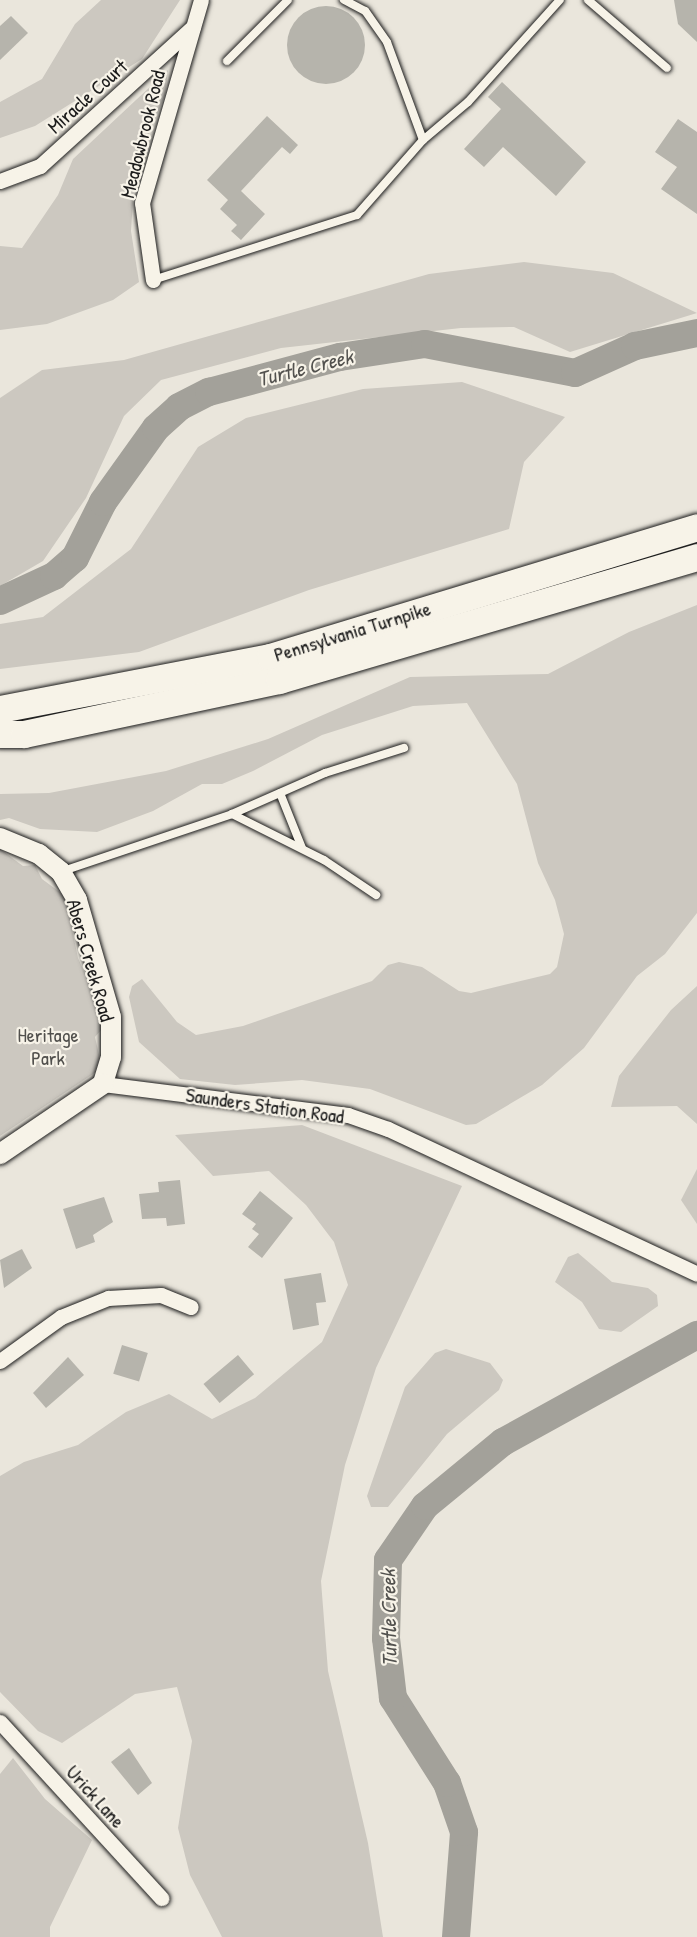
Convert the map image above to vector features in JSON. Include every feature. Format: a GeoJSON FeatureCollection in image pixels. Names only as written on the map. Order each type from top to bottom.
{"type":"FeatureCollection","features":[{"type":"Feature","properties":{"kind":"highway","name":"Pennsylvania Turnpike"},"geometry":{"type":"LineString","coordinates":[[0,709],[270,657],[697,526]]}},
{"type":"Feature","properties":{"kind":"highway","name":"Pennsylvania Turnpike"},"geometry":{"type":"LineString","coordinates":[[0,734],[24,734],[279,680],[697,557]]}},
{"type":"Feature","properties":{"kind":"street","name":"Meadowbrook Road"},"geometry":{"type":"LineString","coordinates":[[153,280],[142,203],[201,0]]}},
{"type":"Feature","properties":{"kind":"street","name":"Miracle Court"},"geometry":{"type":"LineString","coordinates":[[0,181],[40,166],[193,27]]}},
{"type":"Feature","properties":{"kind":"street","name":"Abers Creek Road"},"geometry":{"type":"LineString","coordinates":[[0,838],[39,854],[61,872],[77,900],[111,1017],[111,1057],[103,1084]]}},
{"type":"Feature","properties":{"kind":"street"},"geometry":{"type":"LineString","coordinates":[[0,1154],[103,1084]]}},
{"type":"Feature","properties":{"kind":"street","name":"Saunders Station Road"},"geometry":{"type":"LineString","coordinates":[[103,1084],[348,1115],[388,1129],[697,1274]]}},
{"type":"Feature","properties":{"kind":"street"},"geometry":{"type":"LineString","coordinates":[[0,1361],[62,1317],[108,1298],[161,1295],[191,1307]]}},
{"type":"Feature","properties":{"kind":"street","name":"Urick Lane"},"geometry":{"type":"LineString","coordinates":[[0,1722],[161,1898]]}},
{"type":"Feature","properties":{"kind":"lane"},"geometry":{"type":"LineString","coordinates":[[226,61],[288,0]]}},
{"type":"Feature","properties":{"kind":"lane"},"geometry":{"type":"LineString","coordinates":[[344,0],[365,10],[387,42],[423,140]]}},
{"type":"Feature","properties":{"kind":"lane"},"geometry":{"type":"LineString","coordinates":[[153,280],[357,215],[423,140],[468,102],[560,0]]}},
{"type":"Feature","properties":{"kind":"lane"},"geometry":{"type":"LineString","coordinates":[[588,0],[667,68]]}},
{"type":"Feature","properties":{"kind":"lane"},"geometry":{"type":"LineString","coordinates":[[61,872],[232,814],[325,773],[404,748]]}},
{"type":"Feature","properties":{"kind":"lane"},"geometry":{"type":"LineString","coordinates":[[280,793],[302,848]]}},
{"type":"Feature","properties":{"kind":"lane"},"geometry":{"type":"LineString","coordinates":[[232,814],[302,848],[376,895]]}},
{"type":"Feature","properties":{"kind":"green space"},"geometry":{"type":"Polygon","coordinates":[[[101,0],[180,0],[142,59],[35,126],[0,138],[0,102],[42,79],[75,24],[101,0]]]}},
{"type":"Feature","properties":{"kind":"green space"},"geometry":{"type":"Polygon","coordinates":[[[168,70],[165,95],[135,169],[131,231],[139,282],[113,300],[47,324],[0,330],[0,246],[22,248],[58,195],[73,159],[168,70]]]}},
{"type":"Feature","properties":{"kind":"green space"},"geometry":{"type":"Polygon","coordinates":[[[524,262],[613,273],[697,313],[570,352],[514,327],[461,328],[281,348],[161,380],[124,416],[86,498],[43,561],[0,586],[0,398],[42,370],[124,360],[429,274],[524,262]]]}},
{"type":"Feature","properties":{"kind":"green space"},"geometry":{"type":"Polygon","coordinates":[[[462,382],[565,417],[524,462],[509,529],[309,590],[139,652],[0,669],[0,624],[43,617],[131,549],[198,447],[246,418],[363,389],[462,382]]]}},
{"type":"Feature","properties":{"kind":"green space"},"geometry":{"type":"Polygon","coordinates":[[[697,605],[697,913],[665,954],[637,976],[584,1048],[542,1085],[476,1124],[466,1125],[370,1089],[302,1080],[235,1085],[180,1079],[139,1042],[129,997],[132,986],[142,979],[177,1022],[196,1035],[243,1026],[372,981],[388,965],[399,962],[422,967],[459,991],[471,993],[550,974],[557,967],[564,934],[555,900],[538,863],[517,784],[467,703],[413,706],[322,735],[253,771],[222,784],[202,784],[153,811],[97,832],[40,829],[9,818],[0,820],[0,794],[49,793],[166,771],[268,739],[410,677],[548,674],[629,632],[697,605]]]}},
{"type":"Feature","properties":{"kind":"green space","name":"Heritage Park"},"geometry":{"type":"Polygon","coordinates":[[[0,849],[23,866],[35,865],[42,879],[65,896],[78,958],[94,993],[103,1028],[95,1037],[102,1068],[0,1136],[0,849]]]}},
{"type":"Feature","properties":{"kind":"green space"},"geometry":{"type":"Polygon","coordinates":[[[697,986],[697,1124],[677,1106],[611,1107],[619,1076],[671,1010],[697,986]]]}},
{"type":"Feature","properties":{"kind":"green space"},"geometry":{"type":"Polygon","coordinates":[[[302,1125],[462,1186],[376,1368],[345,1465],[321,1581],[328,1671],[368,1843],[383,1937],[222,1937],[190,1875],[178,1828],[192,1741],[177,1687],[135,1694],[62,1743],[38,1731],[0,1692],[0,1476],[24,1462],[78,1445],[126,1412],[169,1394],[212,1419],[255,1398],[322,1342],[348,1285],[334,1242],[306,1205],[269,1171],[213,1176],[175,1135],[302,1125]]]}},
{"type":"Feature","properties":{"kind":"green space"},"geometry":{"type":"Polygon","coordinates":[[[697,1169],[697,1224],[681,1200],[697,1169]]]}},
{"type":"Feature","properties":{"kind":"green space"},"geometry":{"type":"Polygon","coordinates":[[[578,1253],[612,1282],[648,1288],[657,1295],[658,1306],[621,1332],[599,1329],[582,1302],[555,1282],[568,1257],[578,1253]]]}},
{"type":"Feature","properties":{"kind":"green space"},"geometry":{"type":"Polygon","coordinates":[[[446,1349],[490,1363],[503,1380],[499,1390],[447,1434],[388,1507],[371,1507],[367,1496],[405,1387],[435,1353],[446,1349]]]}},
{"type":"Feature","properties":{"kind":"green space"},"geometry":{"type":"Polygon","coordinates":[[[13,1758],[45,1799],[92,1840],[50,1927],[50,1937],[0,1937],[0,1774],[13,1758]]]}},
{"type":"Feature","properties":{"kind":"building"},"geometry":{"type":"Polygon","coordinates":[[[674,0],[697,0],[697,42],[678,24],[674,0]]]}},
{"type":"Feature","properties":{"kind":"building"},"geometry":{"type":"Polygon","coordinates":[[[326,6],[341,9],[353,18],[362,30],[365,45],[362,60],[353,72],[341,81],[326,84],[311,81],[299,72],[290,60],[287,45],[290,30],[299,18],[311,9],[326,6]]]}},
{"type":"Feature","properties":{"kind":"building"},"geometry":{"type":"Polygon","coordinates":[[[11,16],[28,33],[0,60],[0,26],[11,16]]]}},
{"type":"Feature","properties":{"kind":"building"},"geometry":{"type":"Polygon","coordinates":[[[502,82],[586,162],[556,196],[503,147],[484,167],[464,149],[501,109],[488,97],[502,82]]]}},
{"type":"Feature","properties":{"kind":"building"},"geometry":{"type":"Polygon","coordinates":[[[267,116],[298,145],[290,154],[282,147],[241,191],[265,214],[241,240],[231,231],[237,225],[220,209],[228,200],[207,180],[267,116]]]}},
{"type":"Feature","properties":{"kind":"building"},"geometry":{"type":"Polygon","coordinates":[[[678,119],[697,132],[697,214],[661,189],[677,167],[655,152],[678,119]]]}},
{"type":"Feature","properties":{"kind":"building"},"geometry":{"type":"Polygon","coordinates":[[[180,1180],[185,1224],[167,1226],[166,1218],[142,1219],[139,1194],[159,1192],[158,1182],[180,1180]]]}},
{"type":"Feature","properties":{"kind":"building"},"geometry":{"type":"Polygon","coordinates":[[[260,1191],[293,1218],[262,1258],[248,1247],[259,1234],[252,1229],[256,1224],[242,1214],[260,1191]]]}},
{"type":"Feature","properties":{"kind":"building"},"geometry":{"type":"Polygon","coordinates":[[[104,1197],[113,1222],[93,1235],[95,1242],[76,1249],[63,1209],[104,1197]]]}},
{"type":"Feature","properties":{"kind":"building"},"geometry":{"type":"Polygon","coordinates":[[[22,1249],[32,1268],[4,1288],[0,1260],[22,1249]]]}},
{"type":"Feature","properties":{"kind":"building"},"geometry":{"type":"Polygon","coordinates":[[[321,1273],[326,1302],[316,1303],[319,1325],[293,1330],[284,1279],[321,1273]]]}},
{"type":"Feature","properties":{"kind":"building"},"geometry":{"type":"Polygon","coordinates":[[[122,1345],[148,1353],[139,1382],[113,1374],[122,1345]]]}},
{"type":"Feature","properties":{"kind":"building"},"geometry":{"type":"Polygon","coordinates":[[[238,1355],[254,1374],[220,1403],[204,1384],[238,1355]]]}},
{"type":"Feature","properties":{"kind":"building"},"geometry":{"type":"Polygon","coordinates":[[[68,1357],[84,1375],[46,1408],[33,1393],[68,1357]]]}},
{"type":"Feature","properties":{"kind":"building"},"geometry":{"type":"Polygon","coordinates":[[[129,1748],[152,1783],[138,1795],[111,1762],[129,1748]]]}},
{"type":"Feature","properties":{"kind":"waterway","name":"Turtle Creek"},"geometry":{"type":"LineString","coordinates":[[0,601],[54,576],[75,558],[103,502],[156,428],[179,407],[209,392],[340,357],[425,344],[575,373],[635,346],[697,333]]}},
{"type":"Feature","properties":{"kind":"waterway","name":"Turtle Creek"},"geometry":{"type":"LineString","coordinates":[[456,1937],[464,1832],[447,1783],[393,1698],[386,1638],[388,1560],[425,1506],[503,1442],[697,1335]]}}]}
